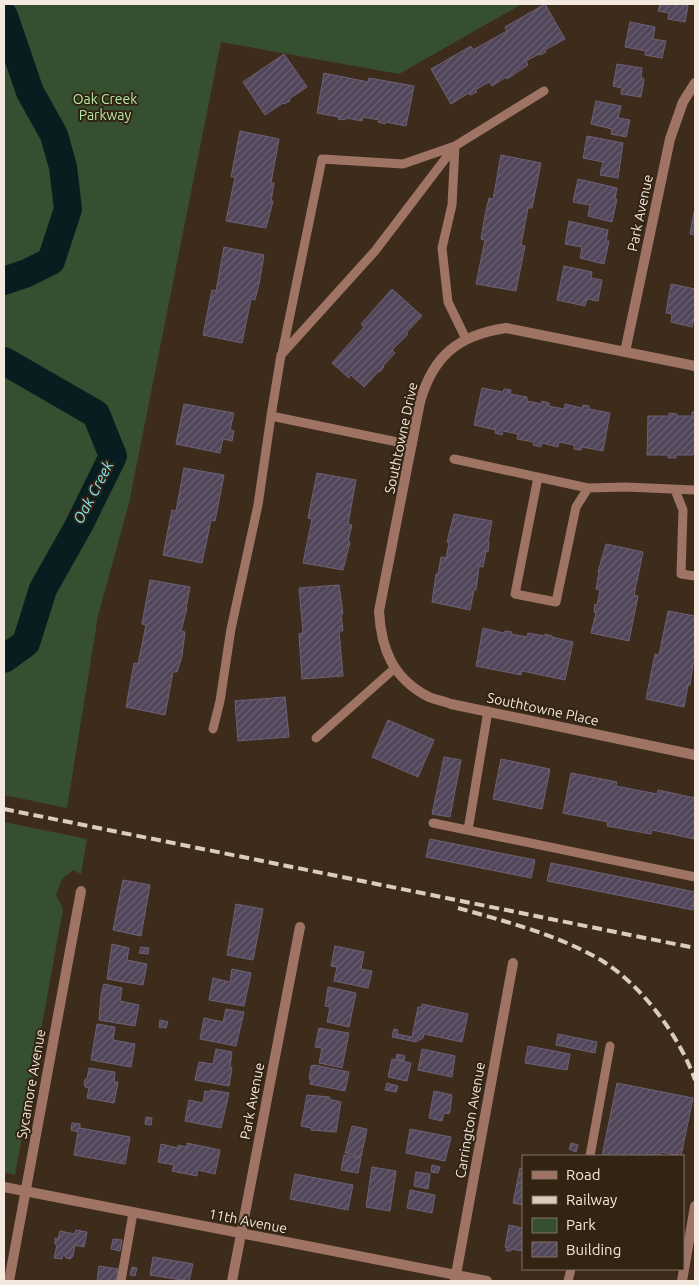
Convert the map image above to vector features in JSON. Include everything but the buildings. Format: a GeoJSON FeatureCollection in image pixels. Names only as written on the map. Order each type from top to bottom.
{"type":"FeatureCollection","features":[{"type":"Feature","properties":{"kind":"street","name":"Park Avenue"},"geometry":{"type":"LineString","coordinates":[[625,352],[670,139],[683,102],[695,83]]}},
{"type":"Feature","properties":{"kind":"street","name":"Southtowne Drive"},"geometry":{"type":"LineString","coordinates":[[395,668],[387,654],[380,632],[380,611],[425,384],[436,364],[449,351],[466,339],[488,331],[506,328],[695,366]]}},
{"type":"Feature","properties":{"kind":"street","name":"Southtowne Place"},"geometry":{"type":"LineString","coordinates":[[395,668],[409,684],[430,697],[452,704],[695,756]]}},
{"type":"Feature","properties":{"kind":"street","name":"Sycamore Avenue"},"geometry":{"type":"LineString","coordinates":[[9,1281],[81,891]]}},
{"type":"Feature","properties":{"kind":"street","name":"Park Avenue"},"geometry":{"type":"LineString","coordinates":[[232,1281],[300,927]]}},
{"type":"Feature","properties":{"kind":"street","name":"Carrington Avenue"},"geometry":{"type":"LineString","coordinates":[[455,1278],[513,963]]}},
{"type":"Feature","properties":{"kind":"street","name":"11th Avenue"},"geometry":{"type":"LineString","coordinates":[[4,1188],[455,1278],[487,1281]]}},
{"type":"Feature","properties":{"kind":"street"},"geometry":{"type":"LineString","coordinates":[[684,1269],[695,1206]]}},
{"type":"Feature","properties":{"kind":"lane"},"geometry":{"type":"LineString","coordinates":[[214,729],[231,629],[258,505],[281,355],[322,159],[403,164],[455,146],[544,91]]}},
{"type":"Feature","properties":{"kind":"lane"},"geometry":{"type":"LineString","coordinates":[[455,146],[452,205],[442,248],[448,302],[466,339]]}},
{"type":"Feature","properties":{"kind":"lane"},"geometry":{"type":"LineString","coordinates":[[281,355],[375,251],[455,146]]}},
{"type":"Feature","properties":{"kind":"lane"},"geometry":{"type":"LineString","coordinates":[[271,416],[412,445]]}},
{"type":"Feature","properties":{"kind":"lane"},"geometry":{"type":"LineString","coordinates":[[454,459],[588,488],[625,487],[695,490]]}},
{"type":"Feature","properties":{"kind":"lane"},"geometry":{"type":"LineString","coordinates":[[538,477],[515,594],[556,602],[576,507],[588,488]]}},
{"type":"Feature","properties":{"kind":"lane"},"geometry":{"type":"LineString","coordinates":[[674,490],[683,510],[681,574],[695,576]]}},
{"type":"Feature","properties":{"kind":"lane"},"geometry":{"type":"LineString","coordinates":[[316,738],[395,668]]}},
{"type":"Feature","properties":{"kind":"lane"},"geometry":{"type":"LineString","coordinates":[[468,830],[488,711]]}},
{"type":"Feature","properties":{"kind":"lane"},"geometry":{"type":"LineString","coordinates":[[433,823],[695,877]]}},
{"type":"Feature","properties":{"kind":"lane"},"geometry":{"type":"LineString","coordinates":[[590,1155],[610,1046]]}},
{"type":"Feature","properties":{"kind":"lane"},"geometry":{"type":"LineString","coordinates":[[122,1281],[134,1213]]}},
{"type":"Feature","properties":{"kind":"green space","name":"Oak Creek Parkway"},"geometry":{"type":"Polygon","coordinates":[[[4,4],[522,4],[399,74],[221,42],[129,503],[98,616],[67,808],[4,795],[4,4]]]}},
{"type":"Feature","properties":{"kind":"green space"},"geometry":{"type":"Polygon","coordinates":[[[4,822],[87,839],[81,874],[73,870],[62,879],[56,895],[63,909],[15,1175],[4,1172],[4,822]]]}},
{"type":"Feature","properties":{"kind":"waterway","name":"Oak Creek"},"geometry":{"type":"LineString","coordinates":[[4,16],[30,92],[54,135],[63,167],[68,209],[51,261],[27,273],[4,281]]}},
{"type":"Feature","properties":{"kind":"waterway","name":"Oak Creek"},"geometry":{"type":"LineString","coordinates":[[4,361],[96,414],[113,456],[79,525],[43,589],[26,643],[4,659]]}},
{"type":"Feature","properties":{"kind":"railway"},"geometry":{"type":"LineString","coordinates":[[4,809],[695,948]]}},
{"type":"Feature","properties":{"kind":"railway"},"geometry":{"type":"LineString","coordinates":[[458,908],[514,924],[570,944],[604,962],[618,972],[646,999],[670,1030],[695,1080]]}}]}
